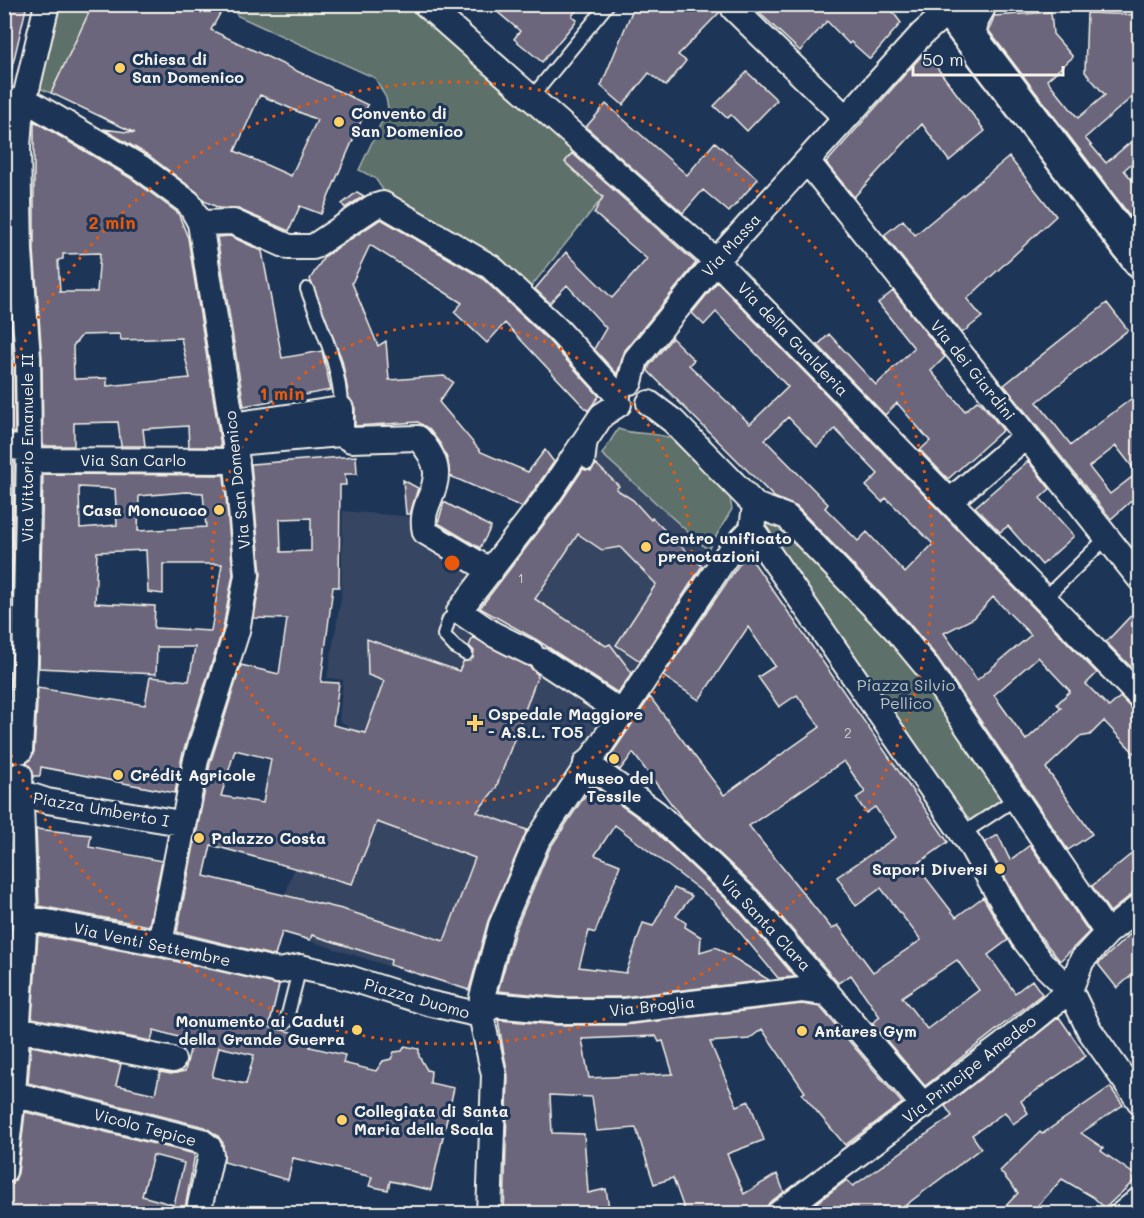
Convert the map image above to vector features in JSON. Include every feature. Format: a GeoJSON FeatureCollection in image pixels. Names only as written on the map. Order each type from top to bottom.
{"type":"FeatureCollection","features":[{"type":"Feature","properties":{"kind":"street","name":"Via Vittorio Emanuele II"},"geometry":{"type":"LineString","coordinates":[[20,751],[15,664],[29,454],[28,358],[12,251],[20,119],[15,96],[47,4]]}},
{"type":"Feature","properties":{"kind":"street","name":"Via della Gualderia"},"geometry":{"type":"LineString","coordinates":[[424,4],[716,261],[1140,697]]}},
{"type":"Feature","properties":{"kind":"street"},"geometry":{"type":"LineString","coordinates":[[972,39],[977,18],[985,4]]}},
{"type":"Feature","properties":{"kind":"street"},"geometry":{"type":"LineString","coordinates":[[947,7],[1140,261]]}},
{"type":"Feature","properties":{"kind":"street","name":"Via Massa"},"geometry":{"type":"LineString","coordinates":[[459,611],[547,497],[602,415],[622,394],[636,359],[716,261],[947,7]]}},
{"type":"Feature","properties":{"kind":"street"},"geometry":{"type":"LineString","coordinates":[[734,9],[846,118]]}},
{"type":"Feature","properties":{"kind":"street","name":"Via San Domenico"},"geometry":{"type":"LineString","coordinates":[[15,96],[140,167],[189,203],[200,223],[235,443],[248,575],[237,631],[196,760],[181,823],[160,944]]}},
{"type":"Feature","properties":{"kind":"street","name":"Via dei Giardini"},"geometry":{"type":"LineString","coordinates":[[807,161],[1140,579]]}},
{"type":"Feature","properties":{"kind":"street"},"geometry":{"type":"LineString","coordinates":[[200,223],[233,222],[289,247],[313,247],[373,207],[383,204],[491,267],[622,394],[624,411],[634,414],[644,410],[649,403],[673,421],[755,505],[787,517],[897,631],[926,666],[1107,933]]}},
{"type":"Feature","properties":{"kind":"street"},"geometry":{"type":"LineString","coordinates":[[235,443],[341,410],[346,437]]}},
{"type":"Feature","properties":{"kind":"street"},"geometry":{"type":"LineString","coordinates":[[950,501],[1026,436]]}},
{"type":"Feature","properties":{"kind":"street"},"geometry":{"type":"LineString","coordinates":[[235,443],[346,437],[418,438],[430,451],[436,468],[436,483],[423,525],[425,532],[491,571]]}},
{"type":"Feature","properties":{"kind":"street","name":"Via San Carlo"},"geometry":{"type":"LineString","coordinates":[[4,447],[29,454],[235,443]]}},
{"type":"Feature","properties":{"kind":"street"},"geometry":{"type":"LineString","coordinates":[[481,1016],[482,997],[505,915],[537,841],[586,763],[622,713],[646,665],[727,555],[752,529],[755,505]]}},
{"type":"Feature","properties":{"kind":"street"},"geometry":{"type":"LineString","coordinates":[[752,529],[962,834],[1023,938],[1042,963],[1070,990],[1090,1031],[1140,1102]]}},
{"type":"Feature","properties":{"kind":"street"},"geometry":{"type":"LineString","coordinates":[[459,611],[537,657],[622,713]]}},
{"type":"Feature","properties":{"kind":"street","name":"Via Santa Clara"},"geometry":{"type":"LineString","coordinates":[[586,763],[656,813],[748,900],[924,1106]]}},
{"type":"Feature","properties":{"kind":"street"},"geometry":{"type":"LineString","coordinates":[[4,1171],[13,1094],[17,1029],[13,974],[18,913],[15,786]]}},
{"type":"Feature","properties":{"kind":"street","name":"Piazza Umberto I"},"geometry":{"type":"LineString","coordinates":[[15,786],[47,801],[181,823]]}},
{"type":"Feature","properties":{"kind":"street","name":"Via Principe Amedeo"},"geometry":{"type":"LineString","coordinates":[[778,1214],[924,1106],[1070,990],[1082,960],[1107,933],[1140,906]]}},
{"type":"Feature","properties":{"kind":"street","name":"Via Venti Settembre"},"geometry":{"type":"LineString","coordinates":[[18,913],[289,969]]}},
{"type":"Feature","properties":{"kind":"street","name":"Piazza Duomo"},"geometry":{"type":"LineString","coordinates":[[289,969],[349,978],[428,1003],[481,1016],[494,1075],[489,1214]]}},
{"type":"Feature","properties":{"kind":"street","name":"Via Broglia"},"geometry":{"type":"LineString","coordinates":[[481,1016],[492,1005],[592,1012],[624,1011],[802,990],[826,993]]}},
{"type":"Feature","properties":{"kind":"street"},"geometry":{"type":"LineString","coordinates":[[17,1029],[174,1060]]}},
{"type":"Feature","properties":{"kind":"street","name":"Vicolo Tepice"},"geometry":{"type":"LineString","coordinates":[[13,1094],[201,1141],[209,1147],[211,1155],[198,1214]]}},
{"type":"Feature","properties":{"kind":"lane"},"geometry":{"type":"LineString","coordinates":[[531,98],[608,4]]}},
{"type":"Feature","properties":{"kind":"lane"},"geometry":{"type":"LineString","coordinates":[[307,289],[335,364],[341,388],[341,410]]}},
{"type":"Feature","properties":{"kind":"lane"},"geometry":{"type":"LineString","coordinates":[[588,463],[593,429]]}},
{"type":"Feature","properties":{"kind":"lane"},"geometry":{"type":"LineString","coordinates":[[1045,598],[1107,538]]}},
{"type":"Feature","properties":{"kind":"lane"},"geometry":{"type":"LineString","coordinates":[[459,611],[449,619],[444,635],[454,647],[466,654]]}},
{"type":"Feature","properties":{"kind":"lane"},"geometry":{"type":"LineString","coordinates":[[962,834],[1016,799]]}},
{"type":"Feature","properties":{"kind":"lane"},"geometry":{"type":"LineString","coordinates":[[286,1022],[289,969]]}},
{"type":"Feature","properties":{"kind":"shaded area","name":"Ospedale Maggiore - A.S.L. TO5"},"geometry":{"type":"Polygon","coordinates":[[[586,449],[602,454],[715,555],[545,813],[478,995],[282,932],[276,911],[282,894],[286,892],[304,839],[321,820],[348,726],[339,721],[343,680],[327,678],[341,598],[343,511],[417,517],[471,569],[459,611],[586,449]]]}},
{"type":"Feature","properties":{"kind":"green space"},"geometry":{"type":"Polygon","coordinates":[[[61,5],[93,5],[51,93],[39,88],[61,5]]]}},
{"type":"Feature","properties":{"kind":"green space"},"geometry":{"type":"Polygon","coordinates":[[[228,5],[408,5],[577,148],[565,163],[603,197],[530,288],[385,193],[375,178],[359,170],[388,108],[386,98],[375,78],[238,16],[228,5]]]}},
{"type":"Feature","properties":{"kind":"green space"},"geometry":{"type":"Polygon","coordinates":[[[618,429],[670,438],[729,492],[732,509],[708,550],[602,454],[618,429]]]}},
{"type":"Feature","properties":{"kind":"green space","name":"Piazza Silvio Pellico"},"geometry":{"type":"Polygon","coordinates":[[[755,505],[787,517],[897,631],[1015,799],[962,834],[752,529],[755,505]]]}},
{"type":"Feature","properties":{"kind":"building"},"geometry":{"type":"Polygon","coordinates":[[[4,4],[27,4],[11,72],[4,71],[4,4]]]}},
{"type":"Feature","properties":{"kind":"building"},"geometry":{"type":"Polygon","coordinates":[[[93,4],[213,4],[222,10],[211,30],[368,105],[321,214],[300,206],[289,231],[238,209],[219,208],[204,201],[197,192],[148,155],[103,129],[135,133],[51,93],[93,4]],[[260,95],[235,151],[291,176],[317,120],[260,95]]]}},
{"type":"Feature","properties":{"kind":"building"},"geometry":{"type":"Polygon","coordinates":[[[488,4],[581,4],[572,16],[577,20],[542,62],[514,39],[520,31],[488,4]]]}},
{"type":"Feature","properties":{"kind":"building"},"geometry":{"type":"Polygon","coordinates":[[[635,4],[721,4],[720,12],[678,55],[686,61],[666,86],[649,73],[623,105],[601,86],[635,4]]]}},
{"type":"Feature","properties":{"kind":"building"},"geometry":{"type":"Polygon","coordinates":[[[750,4],[887,4],[901,23],[870,59],[851,42],[849,44],[827,21],[800,51],[750,4]]]}},
{"type":"Feature","properties":{"kind":"building"},"geometry":{"type":"Polygon","coordinates":[[[1051,12],[1053,34],[1073,57],[1047,80],[1078,118],[1105,95],[1085,72],[1087,13],[1140,15],[1140,90],[1085,138],[1106,163],[1140,134],[1140,156],[1124,170],[1140,190],[1140,229],[989,31],[994,16],[1051,12]]]}},
{"type":"Feature","properties":{"kind":"building"},"geometry":{"type":"Polygon","coordinates":[[[925,52],[985,131],[949,161],[922,124],[854,197],[826,163],[925,52]]]}},
{"type":"Feature","properties":{"kind":"building"},"geometry":{"type":"Polygon","coordinates":[[[747,72],[777,100],[747,131],[731,115],[727,118],[714,106],[747,72]]]}},
{"type":"Feature","properties":{"kind":"building"},"geometry":{"type":"Polygon","coordinates":[[[606,104],[687,175],[715,142],[758,179],[729,212],[703,190],[683,213],[586,127],[606,104]]]}},
{"type":"Feature","properties":{"kind":"building"},"geometry":{"type":"Polygon","coordinates":[[[34,121],[132,179],[178,213],[188,238],[221,447],[189,447],[188,426],[143,429],[145,446],[121,446],[118,422],[74,423],[74,446],[43,446],[42,358],[34,250],[34,121]],[[100,253],[63,254],[63,259],[58,260],[60,292],[97,292],[100,253]],[[120,334],[82,335],[73,346],[74,379],[107,378],[107,386],[190,378],[181,338],[121,340],[120,334]]]}},
{"type":"Feature","properties":{"kind":"building"},"geometry":{"type":"Polygon","coordinates":[[[572,153],[696,263],[625,350],[617,374],[594,349],[606,328],[567,285],[550,303],[535,289],[566,252],[612,298],[647,259],[594,213],[603,197],[565,162],[572,153]]]}},
{"type":"Feature","properties":{"kind":"building"},"geometry":{"type":"Polygon","coordinates":[[[1009,157],[1056,216],[967,299],[982,317],[962,333],[884,235],[903,220],[915,235],[1009,157]]]}},
{"type":"Feature","properties":{"kind":"building"},"geometry":{"type":"Polygon","coordinates":[[[4,186],[6,252],[14,359],[15,433],[4,433],[4,186]]]}},
{"type":"Feature","properties":{"kind":"building"},"geometry":{"type":"Polygon","coordinates":[[[357,192],[364,196],[345,208],[342,204],[357,192]]]}},
{"type":"Feature","properties":{"kind":"building"},"geometry":{"type":"Polygon","coordinates":[[[381,219],[482,278],[548,340],[599,396],[588,411],[505,323],[487,343],[454,312],[462,303],[370,245],[352,283],[378,346],[386,341],[389,380],[444,376],[453,382],[439,402],[481,452],[528,472],[545,450],[554,462],[522,507],[450,476],[448,461],[441,445],[429,429],[418,422],[355,426],[355,408],[349,397],[342,360],[310,279],[324,257],[381,219]]]}},
{"type":"Feature","properties":{"kind":"building"},"geometry":{"type":"Polygon","coordinates":[[[230,236],[262,251],[282,358],[322,351],[331,390],[244,406],[217,237],[230,236]]]}},
{"type":"Feature","properties":{"kind":"building"},"geometry":{"type":"Polygon","coordinates":[[[717,282],[1097,673],[1086,684],[1109,707],[1120,697],[1130,707],[1140,711],[1140,759],[1104,721],[1090,735],[1079,737],[1046,768],[1092,834],[1068,850],[938,658],[908,622],[797,507],[774,497],[648,371],[649,366],[672,338],[694,360],[689,365],[750,424],[788,387],[716,312],[704,325],[692,313],[717,282]],[[788,417],[765,440],[828,504],[825,508],[858,541],[867,532],[905,573],[933,544],[886,498],[882,502],[866,486],[878,474],[835,429],[817,447],[788,417]],[[993,597],[974,618],[944,633],[977,680],[1031,635],[993,597]],[[1038,657],[994,695],[1026,740],[1061,708],[1057,704],[1070,691],[1038,657]]]}},
{"type":"Feature","properties":{"kind":"building"},"geometry":{"type":"Polygon","coordinates":[[[893,291],[945,357],[931,371],[965,411],[977,401],[981,403],[1003,430],[948,479],[920,450],[930,441],[897,403],[885,415],[818,345],[829,334],[876,385],[914,348],[878,303],[893,291]]]}},
{"type":"Feature","properties":{"kind":"building"},"geometry":{"type":"Polygon","coordinates":[[[1107,303],[1128,330],[1037,402],[1071,445],[1140,392],[1140,493],[1111,519],[1004,385],[1107,303]],[[1116,446],[1089,467],[1110,494],[1137,473],[1116,446]]]}},
{"type":"Feature","properties":{"kind":"building"},"geometry":{"type":"Polygon","coordinates":[[[356,456],[357,474],[345,474],[346,485],[340,485],[339,587],[333,587],[321,682],[339,683],[333,725],[365,733],[384,681],[368,675],[367,639],[459,671],[463,662],[473,658],[474,651],[469,646],[473,637],[530,667],[538,675],[496,788],[477,812],[527,830],[488,921],[469,990],[390,965],[391,960],[312,935],[310,940],[282,932],[275,956],[177,932],[210,764],[241,665],[279,674],[287,619],[254,618],[261,574],[251,464],[356,456]],[[311,518],[280,519],[281,552],[311,551],[311,518]],[[235,750],[221,796],[263,803],[271,759],[235,750]],[[377,822],[352,884],[211,845],[204,876],[342,909],[444,941],[475,858],[377,822]]]}},
{"type":"Feature","properties":{"kind":"building"},"geometry":{"type":"Polygon","coordinates":[[[4,461],[14,462],[12,597],[4,598],[4,461]]]}},
{"type":"Feature","properties":{"kind":"building"},"geometry":{"type":"Polygon","coordinates":[[[1028,461],[1050,489],[1040,498],[1074,536],[1042,565],[1008,526],[1000,532],[975,507],[1028,461]]]}},
{"type":"Feature","properties":{"kind":"building"},"geometry":{"type":"Polygon","coordinates":[[[596,464],[619,486],[616,489],[633,500],[651,520],[652,518],[702,566],[640,661],[616,645],[656,584],[620,547],[602,550],[578,534],[535,599],[606,646],[610,644],[632,673],[618,693],[537,640],[480,608],[558,506],[583,469],[591,471],[596,464]]]}},
{"type":"Feature","properties":{"kind":"building"},"geometry":{"type":"Polygon","coordinates":[[[43,474],[224,475],[233,574],[223,628],[182,756],[175,793],[41,767],[40,776],[34,776],[27,763],[34,752],[38,688],[145,705],[150,677],[189,681],[195,647],[157,647],[156,674],[39,668],[43,474]],[[79,487],[80,528],[117,525],[115,489],[79,487]],[[203,493],[139,496],[138,531],[206,527],[203,493]],[[146,550],[97,552],[95,603],[155,606],[154,628],[211,631],[222,564],[163,564],[163,594],[148,592],[146,550]]]}},
{"type":"Feature","properties":{"kind":"building"},"geometry":{"type":"Polygon","coordinates":[[[403,480],[418,488],[410,514],[406,514],[403,480]]]}},
{"type":"Feature","properties":{"kind":"building"},"geometry":{"type":"Polygon","coordinates":[[[444,502],[491,527],[480,548],[438,523],[444,502]]]}},
{"type":"Feature","properties":{"kind":"building"},"geometry":{"type":"Polygon","coordinates":[[[742,560],[752,560],[948,842],[916,865],[956,917],[983,897],[1008,940],[988,955],[1015,993],[1032,980],[1042,994],[925,1086],[872,1023],[880,1017],[851,975],[838,983],[759,891],[682,818],[633,753],[620,770],[607,761],[650,697],[724,795],[820,727],[797,695],[779,707],[758,677],[775,666],[748,627],[699,700],[663,676],[742,560]],[[844,761],[749,826],[832,929],[838,925],[873,972],[921,940],[881,888],[856,906],[837,877],[896,837],[875,807],[866,813],[856,798],[865,792],[844,761]],[[957,960],[902,997],[927,1029],[979,990],[957,960]]]}},
{"type":"Feature","properties":{"kind":"building"},"geometry":{"type":"Polygon","coordinates":[[[1140,606],[1140,676],[1106,642],[1140,606]]]}},
{"type":"Feature","properties":{"kind":"building"},"geometry":{"type":"Polygon","coordinates":[[[4,671],[10,671],[6,750],[12,763],[6,774],[4,671]]]}},
{"type":"Feature","properties":{"kind":"building"},"geometry":{"type":"Polygon","coordinates":[[[592,785],[647,824],[738,910],[795,977],[778,978],[714,901],[615,825],[595,855],[620,865],[595,933],[589,931],[579,967],[626,973],[643,923],[653,926],[674,888],[692,896],[676,916],[686,923],[685,927],[701,937],[700,952],[716,947],[769,980],[623,997],[559,997],[498,991],[515,931],[550,848],[592,785]]]}},
{"type":"Feature","properties":{"kind":"building"},"geometry":{"type":"Polygon","coordinates":[[[4,827],[8,828],[11,918],[4,1009],[4,827]]]}},
{"type":"Feature","properties":{"kind":"building"},"geometry":{"type":"Polygon","coordinates":[[[36,829],[91,835],[89,847],[162,861],[149,926],[39,906],[36,829]]]}},
{"type":"Feature","properties":{"kind":"building"},"geometry":{"type":"Polygon","coordinates":[[[998,835],[1010,860],[1030,845],[1089,932],[1060,961],[1035,930],[985,842],[998,835]]]}},
{"type":"Feature","properties":{"kind":"building"},"geometry":{"type":"Polygon","coordinates":[[[1140,847],[1140,892],[1131,895],[1110,912],[1092,886],[1140,847]]]}},
{"type":"Feature","properties":{"kind":"building"},"geometry":{"type":"Polygon","coordinates":[[[1140,925],[1140,968],[1117,988],[1098,964],[1140,925]]]}},
{"type":"Feature","properties":{"kind":"building"},"geometry":{"type":"Polygon","coordinates":[[[38,935],[157,957],[279,985],[269,1027],[312,1037],[310,1047],[345,1055],[343,1063],[376,1071],[383,1061],[391,1059],[394,1052],[402,1051],[405,1046],[419,1049],[419,1056],[427,1070],[431,1071],[430,1083],[454,1088],[431,1190],[390,1181],[388,1190],[369,1186],[372,1177],[293,1158],[288,1180],[224,1162],[223,1143],[218,1136],[205,1127],[28,1083],[31,1046],[121,1064],[116,1085],[155,1094],[160,1072],[171,1074],[185,1071],[192,1041],[154,1030],[151,1041],[32,1018],[38,935]],[[219,1047],[212,1077],[246,1084],[254,1055],[219,1047]]]}},
{"type":"Feature","properties":{"kind":"building"},"geometry":{"type":"Polygon","coordinates":[[[802,1004],[820,1007],[902,1103],[845,1145],[802,1094],[805,1092],[762,1029],[749,1039],[710,1042],[737,1106],[749,1101],[764,1140],[727,1154],[744,1194],[777,1174],[784,1192],[769,1203],[764,1214],[686,1214],[673,1178],[654,1184],[636,1128],[597,1131],[592,1097],[550,1095],[552,1133],[584,1134],[588,1193],[606,1189],[610,1214],[504,1214],[508,1076],[498,1020],[558,1025],[624,1025],[802,1004]],[[656,1036],[582,1039],[589,1078],[673,1074],[663,1041],[659,1042],[656,1036]]]}},
{"type":"Feature","properties":{"kind":"building"},"geometry":{"type":"Polygon","coordinates":[[[1059,1017],[1086,1056],[1021,1101],[1028,1113],[1013,1124],[1005,1112],[972,1135],[981,1148],[894,1214],[802,1214],[847,1180],[853,1186],[952,1116],[945,1106],[1059,1017]]]}},
{"type":"Feature","properties":{"kind":"building"},"geometry":{"type":"Polygon","coordinates":[[[1110,1087],[1123,1105],[1081,1133],[1103,1148],[1101,1151],[1138,1177],[1105,1208],[1093,1197],[1062,1179],[1030,1214],[998,1214],[1018,1193],[1000,1171],[1040,1132],[1042,1134],[1110,1087]]]}},
{"type":"Feature","properties":{"kind":"building"},"geometry":{"type":"Polygon","coordinates":[[[25,1112],[195,1154],[184,1214],[4,1214],[6,1185],[15,1180],[18,1173],[25,1112]],[[153,1155],[142,1196],[174,1205],[184,1163],[153,1155]]]}},
{"type":"Feature","properties":{"kind":"place","name":"Chiesa di San Domenico"},"geometry":{"type":"Point","coordinates":[120,68]}},
{"type":"Feature","properties":{"kind":"place","name":"Convento di San Domenico"},"geometry":{"type":"Point","coordinates":[339,122]}},
{"type":"Feature","properties":{"kind":"place","name":"Casa Moncucco"},"geometry":{"type":"Point","coordinates":[219,510]}},
{"type":"Feature","properties":{"kind":"place","name":"Centro unificato prenotazioni"},"geometry":{"type":"Point","coordinates":[646,547]}},
{"type":"Feature","properties":{"kind":"place","name":"Ospedale Maggiore - A.S.L. TO5"},"geometry":{"type":"Point","coordinates":[475,723]}},
{"type":"Feature","properties":{"kind":"place","name":"Museo del Tessile"},"geometry":{"type":"Point","coordinates":[614,759]}},
{"type":"Feature","properties":{"kind":"place","name":"Crédit Agricole"},"geometry":{"type":"Point","coordinates":[118,775]}},
{"type":"Feature","properties":{"kind":"place","name":"Palazzo Costa"},"geometry":{"type":"Point","coordinates":[199,838]}},
{"type":"Feature","properties":{"kind":"place","name":"Sapori Diversi"},"geometry":{"type":"Point","coordinates":[1000,869]}},
{"type":"Feature","properties":{"kind":"place","name":"Monumento ai Caduti della Grande Guerra"},"geometry":{"type":"Point","coordinates":[357,1030]}},
{"type":"Feature","properties":{"kind":"place","name":"Antares Gym"},"geometry":{"type":"Point","coordinates":[802,1031]}},
{"type":"Feature","properties":{"kind":"place","name":"Collegiata di Santa Maria della Scala"},"geometry":{"type":"Point","coordinates":[342,1120]}}]}
